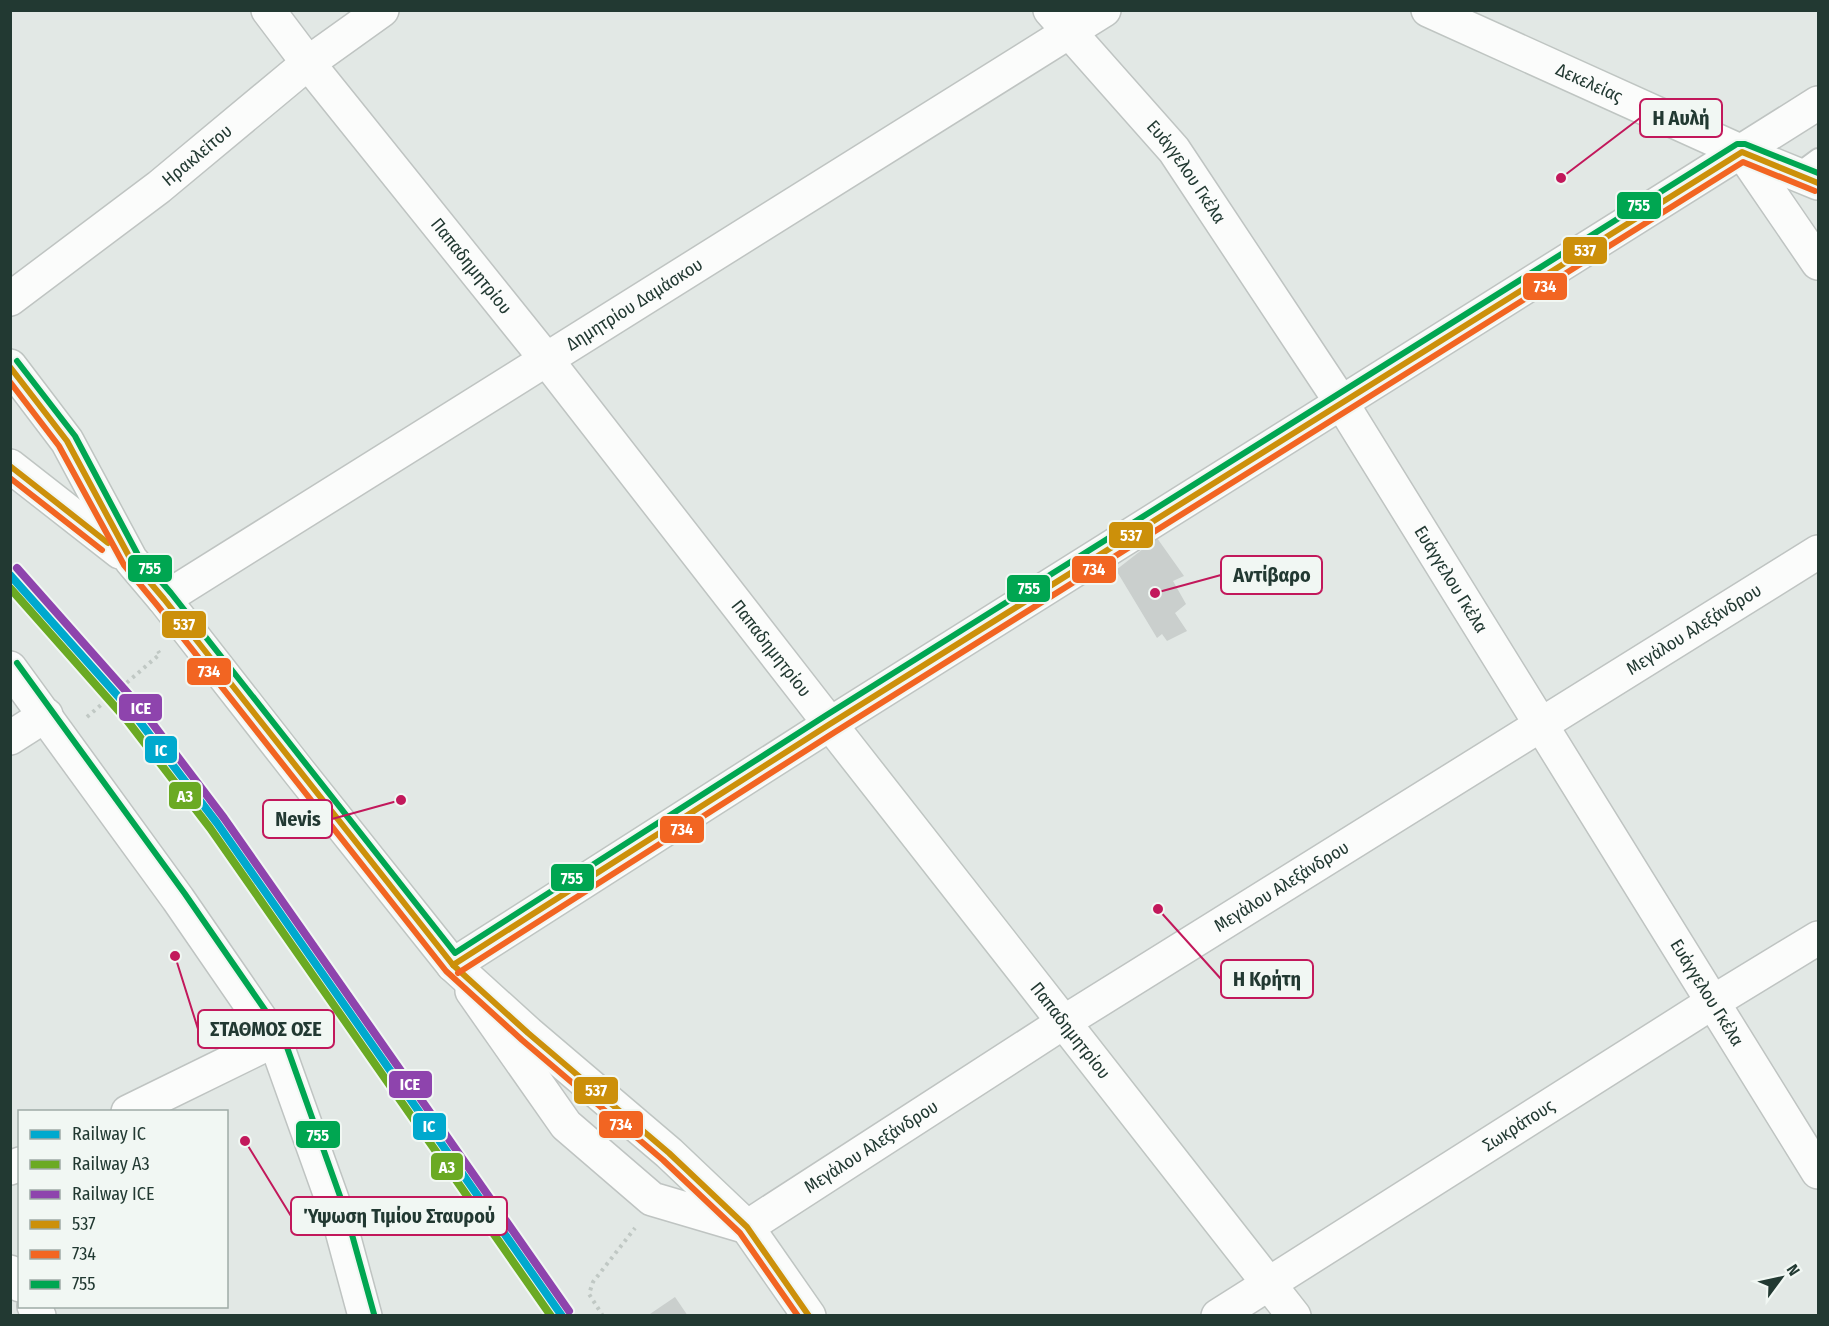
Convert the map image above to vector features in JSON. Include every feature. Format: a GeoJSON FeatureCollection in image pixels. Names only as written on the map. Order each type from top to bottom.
{"type":"FeatureCollection","features":[{"type":"Feature","properties":{"kind":"street","name":"Παπαδημητρίου"},"geometry":{"type":"LineString","coordinates":[[268,10],[546,359],[1294,1316]]}},
{"type":"Feature","properties":{"kind":"street","name":"Ηρακλείτου"},"geometry":{"type":"LineString","coordinates":[[10,299],[159,187],[308,63],[382,10]]}},
{"type":"Feature","properties":{"kind":"street","name":"Δημητρίου Δαμάσκου"},"geometry":{"type":"LineString","coordinates":[[164,598],[546,359],[1060,21],[1104,10]]}},
{"type":"Feature","properties":{"kind":"street","name":"Δεκελείας"},"geometry":{"type":"LineString","coordinates":[[1428,10],[1742,152],[1811,171]]}},
{"type":"Feature","properties":{"kind":"street","name":"Ευάγγελου Γκέλα"},"geometry":{"type":"LineString","coordinates":[[1060,21],[1174,150],[1341,402],[1818,1172]]}},
{"type":"Feature","properties":{"kind":"street"},"geometry":{"type":"LineString","coordinates":[[453,965],[830,724],[1818,103]]}},
{"type":"Feature","properties":{"kind":"street"},"geometry":{"type":"LineString","coordinates":[[1742,152],[1818,263]]}},
{"type":"Feature","properties":{"kind":"street"},"geometry":{"type":"LineString","coordinates":[[10,366],[67,441],[130,560]]}},
{"type":"Feature","properties":{"kind":"street"},"geometry":{"type":"LineString","coordinates":[[10,466],[130,560],[164,598],[307,783],[453,965],[566,1125],[652,1199],[747,1227]]}},
{"type":"Feature","properties":{"kind":"street","name":"Μεγάλου Αλεξάνδρου"},"geometry":{"type":"LineString","coordinates":[[747,1227],[1064,1022],[1818,552]]}},
{"type":"Feature","properties":{"kind":"street"},"geometry":{"type":"LineString","coordinates":[[10,668],[178,898],[275,1040],[338,1216],[365,1316]]}},
{"type":"Feature","properties":{"kind":"street"},"geometry":{"type":"LineString","coordinates":[[10,738],[46,715]]}},
{"type":"Feature","properties":{"kind":"street","name":"Σωκράτους"},"geometry":{"type":"LineString","coordinates":[[1218,1316],[1713,1002],[1818,938]]}},
{"type":"Feature","properties":{"kind":"street"},"geometry":{"type":"LineString","coordinates":[[453,965],[528,1033],[669,1153],[747,1227],[808,1316]]}},
{"type":"Feature","properties":{"kind":"street"},"geometry":{"type":"LineString","coordinates":[[132,1110],[275,1040]]}},
{"type":"Feature","properties":{"kind":"path"},"geometry":{"type":"LineString","coordinates":[[86,717],[160,654]]}},
{"type":"Feature","properties":{"kind":"path"},"geometry":{"type":"LineString","coordinates":[[603,1316],[589,1294],[593,1282],[647,1213],[652,1199]]}},
{"type":"Feature","properties":{"kind":"building"},"geometry":{"type":"Polygon","coordinates":[[[1157,538],[1184,576],[1173,581],[1186,604],[1175,613],[1187,631],[1167,641],[1162,634],[1157,638],[1116,570],[1157,538]]]}},
{"type":"Feature","properties":{"kind":"building"},"geometry":{"type":"Polygon","coordinates":[[[675,1297],[688,1316],[647,1316],[675,1297]]]}},
{"type":"Feature","properties":{"kind":"rail line","name":"ICE"},"geometry":{"type":"LineString","coordinates":[[17,568],[140,707],[224,818],[569,1311]]}},
{"type":"Feature","properties":{"kind":"rail line","name":"IC"},"geometry":{"type":"LineString","coordinates":[[10,575],[133,713],[217,823],[562,1316]]}},
{"type":"Feature","properties":{"kind":"rail line","name":"A3"},"geometry":{"type":"LineString","coordinates":[[10,588],[126,719],[210,828],[551,1316]]}},
{"type":"Feature","properties":{"kind":"transit line","name":"755"},"geometry":{"type":"LineString","coordinates":[[17,361],[75,436],[138,555],[171,593],[455,953],[825,716],[1737,144],[1745,144],[1818,173]]}},
{"type":"Feature","properties":{"kind":"transit line","name":"537"},"geometry":{"type":"LineString","coordinates":[[453,965],[830,724],[1742,152],[1818,183]]}},
{"type":"Feature","properties":{"kind":"transit line","name":"734"},"geometry":{"type":"LineString","coordinates":[[458,973],[835,732],[1743,162],[1815,191]]}},
{"type":"Feature","properties":{"kind":"transit line","name":"537"},"geometry":{"type":"LineString","coordinates":[[10,367],[67,441],[131,560],[453,965],[528,1033],[669,1153],[747,1227],[809,1316]]}},
{"type":"Feature","properties":{"kind":"transit line","name":"734"},"geometry":{"type":"LineString","coordinates":[[10,382],[59,446],[124,565],[446,971],[522,1040],[663,1160],[740,1233],[798,1316]]}},
{"type":"Feature","properties":{"kind":"transit line","name":"537"},"geometry":{"type":"LineString","coordinates":[[10,466],[108,543]]}},
{"type":"Feature","properties":{"kind":"transit line","name":"734"},"geometry":{"type":"LineString","coordinates":[[10,478],[102,550]]}},
{"type":"Feature","properties":{"kind":"transit line","name":"755"},"geometry":{"type":"LineString","coordinates":[[17,663],[185,894],[283,1036],[346,1213],[374,1314]]}},
{"type":"Feature","properties":{"kind":"place","name":"Η Αυλή"},"geometry":{"type":"Point","coordinates":[1561,178]}},
{"type":"Feature","properties":{"kind":"place","name":"Αντίβαρο"},"geometry":{"type":"Point","coordinates":[1155,593]}},
{"type":"Feature","properties":{"kind":"place","name":"Nevis"},"geometry":{"type":"Point","coordinates":[401,800]}},
{"type":"Feature","properties":{"kind":"place","name":"Η Κρήτη"},"geometry":{"type":"Point","coordinates":[1158,909]}},
{"type":"Feature","properties":{"kind":"place","name":"ΣΤΑΘΜΟΣ ΟΣΕ"},"geometry":{"type":"Point","coordinates":[175,956]}},
{"type":"Feature","properties":{"kind":"place","name":"Ύψωση Τιμίου Σταυρού"},"geometry":{"type":"Point","coordinates":[245,1141]}}]}
